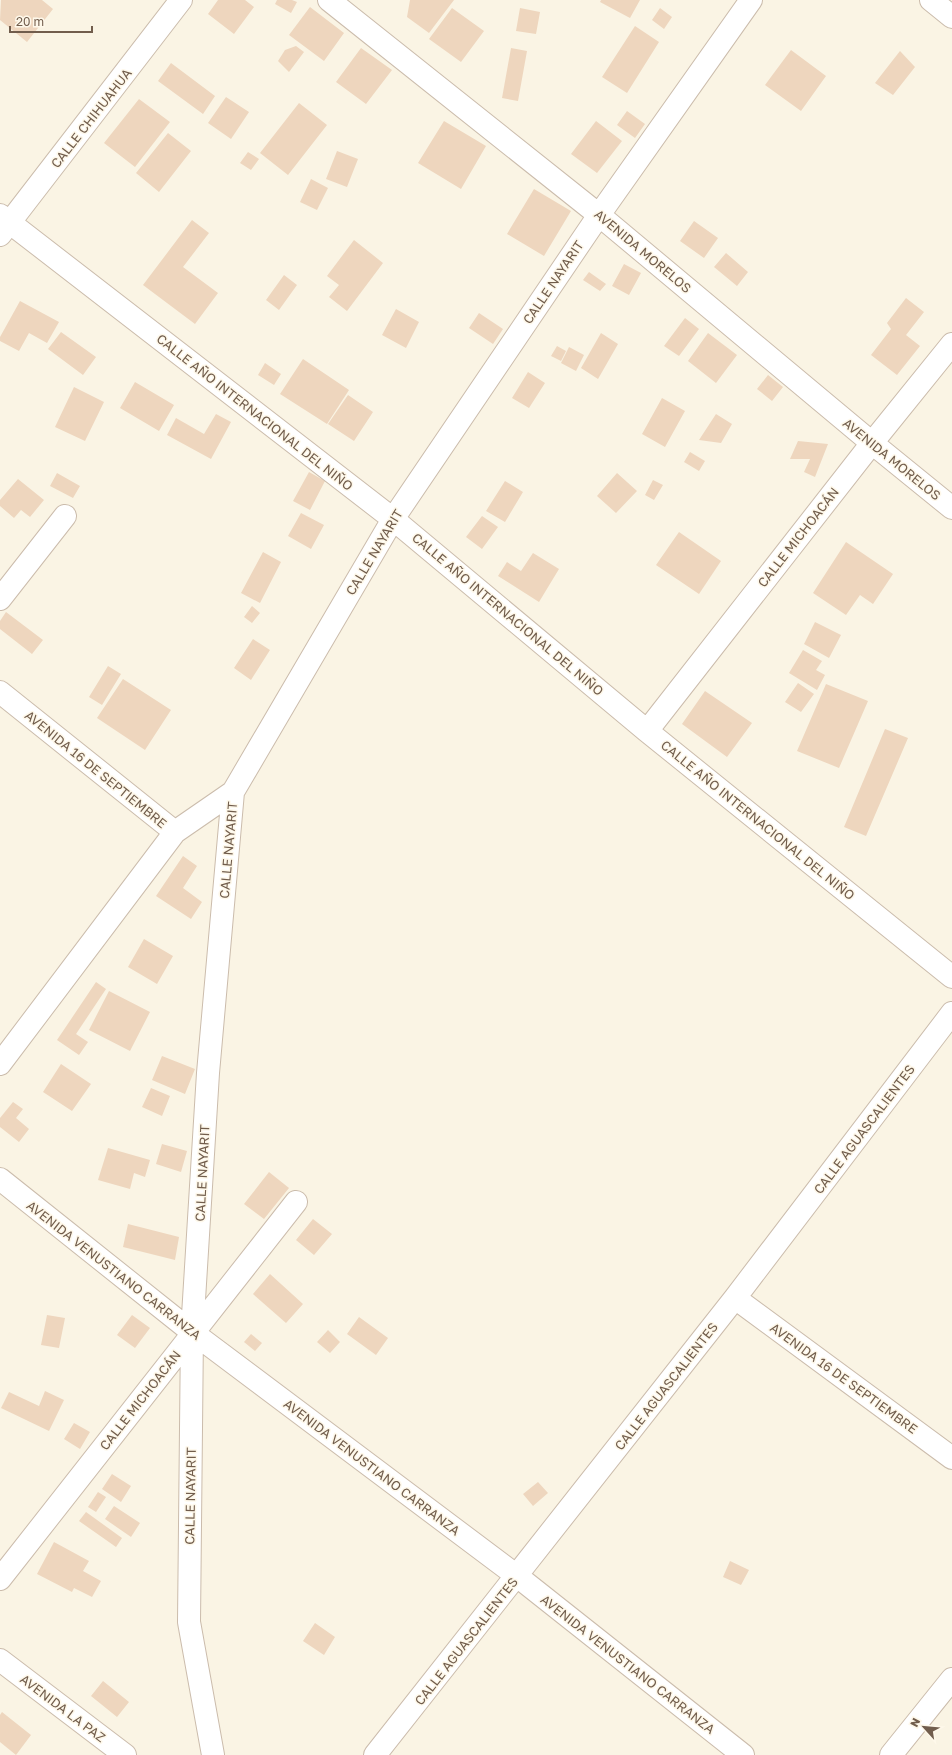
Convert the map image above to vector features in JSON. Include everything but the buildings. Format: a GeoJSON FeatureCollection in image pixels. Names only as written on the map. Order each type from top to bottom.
{"type":"FeatureCollection","features":[{"type":"Feature","properties":{"kind":"street","name":"CALLE CHIHUAHUA"},"geometry":{"type":"LineString","coordinates":[[3,224],[181,0]]}},
{"type":"Feature","properties":{"kind":"street","name":"AVENIDA MORELOS"},"geometry":{"type":"LineString","coordinates":[[329,0],[599,215],[952,508]]}},
{"type":"Feature","properties":{"kind":"street","name":"CALLE NAYARIT"},"geometry":{"type":"LineString","coordinates":[[213,1755],[188,1622],[192,1332],[208,1073],[233,792],[393,519],[599,215],[751,0]]}},
{"type":"Feature","properties":{"kind":"street"},"geometry":{"type":"LineString","coordinates":[[930,0],[952,17]]}},
{"type":"Feature","properties":{"kind":"street","name":"CALLE AÑO INTERNACIONAL DEL NIÑO"},"geometry":{"type":"LineString","coordinates":[[3,224],[393,519],[647,731],[952,977]]}},
{"type":"Feature","properties":{"kind":"street","name":"CALLE MICHOACÁN"},"geometry":{"type":"LineString","coordinates":[[647,731],[872,443],[952,344]]}},
{"type":"Feature","properties":{"kind":"street"},"geometry":{"type":"LineString","coordinates":[[0,599],[65,516]]}},
{"type":"Feature","properties":{"kind":"street","name":"AVENIDA 16 DE SEPTIEMBRE"},"geometry":{"type":"LineString","coordinates":[[0,692],[175,832],[233,792]]}},
{"type":"Feature","properties":{"kind":"street"},"geometry":{"type":"LineString","coordinates":[[0,1064],[175,832]]}},
{"type":"Feature","properties":{"kind":"street","name":"CALLE AGUASCALIENTES"},"geometry":{"type":"LineString","coordinates":[[375,1755],[735,1298],[952,1012]]}},
{"type":"Feature","properties":{"kind":"street","name":"AVENIDA VENUSTIANO CARRANZA"},"geometry":{"type":"LineString","coordinates":[[0,1179],[192,1332],[517,1576],[743,1755]]}},
{"type":"Feature","properties":{"kind":"street","name":"CALLE MICHOACÁN"},"geometry":{"type":"LineString","coordinates":[[0,1580],[192,1332],[296,1202]]}},
{"type":"Feature","properties":{"kind":"street","name":"AVENIDA 16 DE SEPTIEMBRE"},"geometry":{"type":"LineString","coordinates":[[735,1298],[952,1458]]}},
{"type":"Feature","properties":{"kind":"street","name":"AVENIDA LA PAZ"},"geometry":{"type":"LineString","coordinates":[[0,1660],[125,1755]]}},
{"type":"Feature","properties":{"kind":"street"},"geometry":{"type":"LineString","coordinates":[[891,1755],[952,1679]]}}]}
